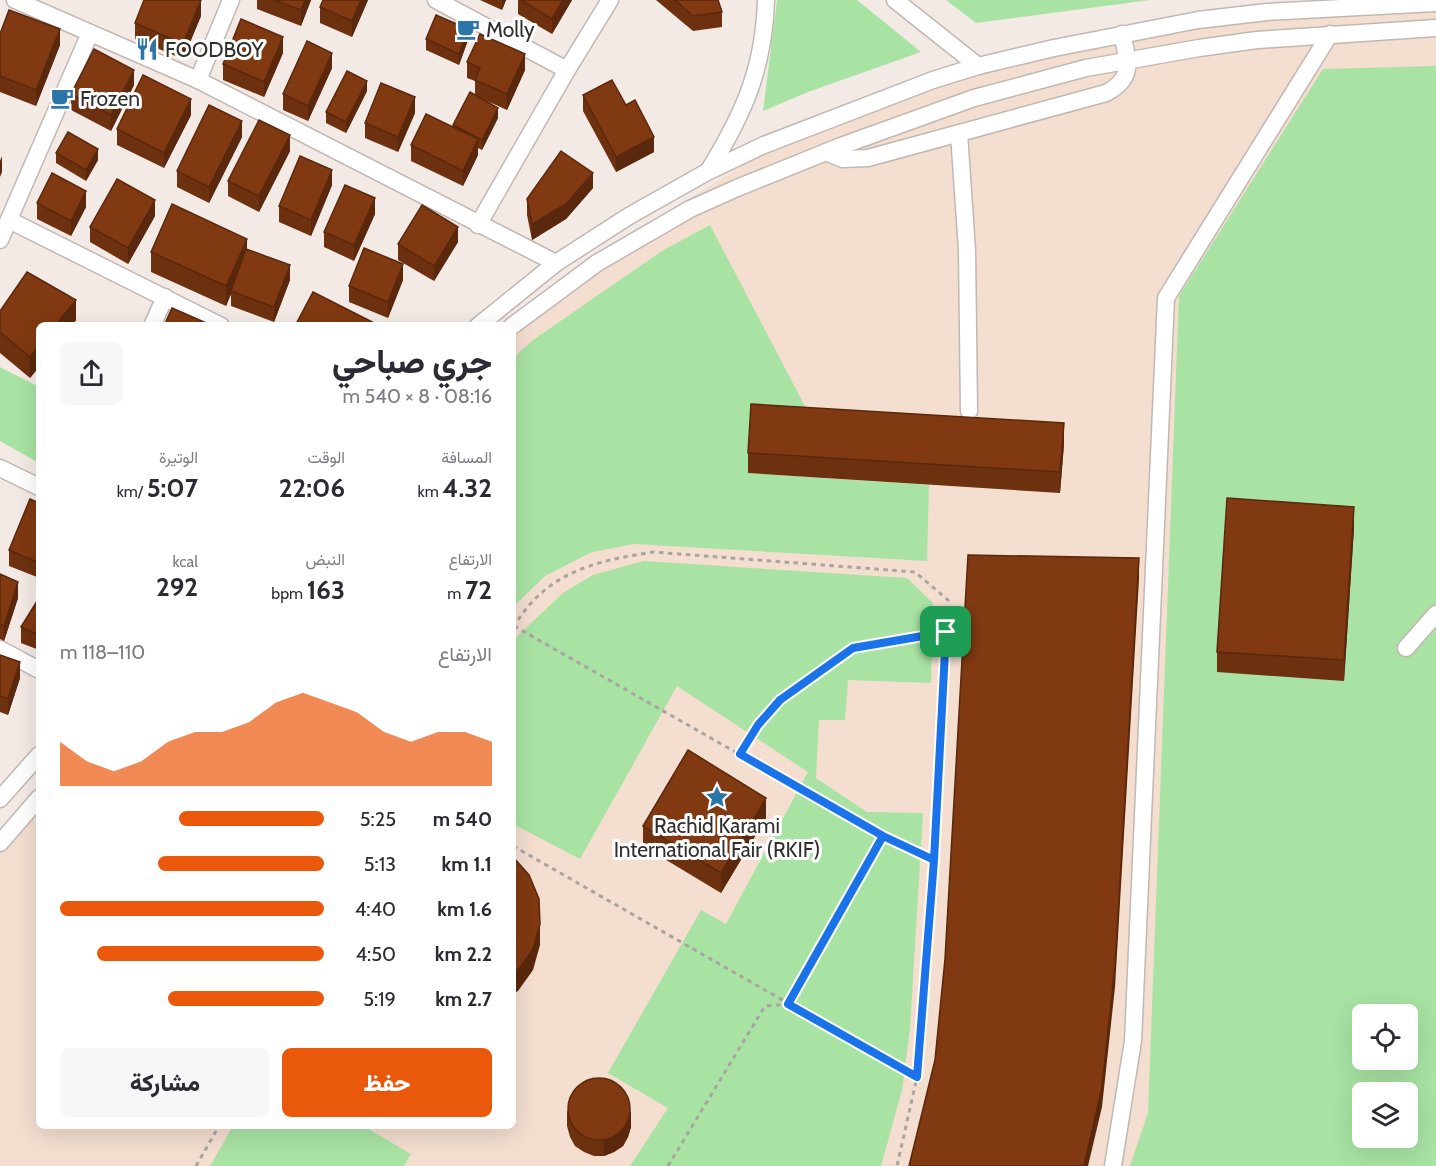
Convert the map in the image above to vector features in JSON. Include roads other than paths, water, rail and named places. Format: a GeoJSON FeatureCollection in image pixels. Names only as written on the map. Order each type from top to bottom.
{"type":"FeatureCollection","features":[{"type":"Feature","properties":{"kind":"street"},"geometry":{"type":"LineString","coordinates":[[15,0],[198,80],[556,263]]}},
{"type":"Feature","properties":{"kind":"street"},"geometry":{"type":"LineString","coordinates":[[198,80],[231,0]]}},
{"type":"Feature","properties":{"kind":"street"},"geometry":{"type":"LineString","coordinates":[[436,0],[567,70]]}},
{"type":"Feature","properties":{"kind":"street"},"geometry":{"type":"LineString","coordinates":[[478,225],[610,0]]}},
{"type":"Feature","properties":{"kind":"street"},"geometry":{"type":"LineString","coordinates":[[707,172],[727,141],[749,96],[759,60],[766,0]]}},
{"type":"Feature","properties":{"kind":"street"},"geometry":{"type":"LineString","coordinates":[[895,0],[978,66]]}},
{"type":"Feature","properties":{"kind":"street"},"geometry":{"type":"LineString","coordinates":[[483,322],[556,263],[629,216],[707,172],[754,149],[830,118],[933,80],[978,66],[1122,34],[1233,15],[1430,2],[1432,28],[1257,40],[1127,60],[974,98],[826,152],[738,188],[669,221],[578,276],[516,323]]}},
{"type":"Feature","properties":{"kind":"street"},"geometry":{"type":"LineString","coordinates":[[0,240],[90,33]]}},
{"type":"Feature","properties":{"kind":"street"},"geometry":{"type":"LineString","coordinates":[[826,152],[843,159],[868,158],[1106,93],[1123,81],[1127,71],[1122,34]]}},
{"type":"Feature","properties":{"kind":"street"},"geometry":{"type":"LineString","coordinates":[[1113,1166],[1133,1041],[1166,298],[1330,34]]}},
{"type":"Feature","properties":{"kind":"street"},"geometry":{"type":"LineString","coordinates":[[959,133],[967,250],[969,411]]}},
{"type":"Feature","properties":{"kind":"street"},"geometry":{"type":"LineString","coordinates":[[9,220],[213,322]]}},
{"type":"Feature","properties":{"kind":"street"},"geometry":{"type":"LineString","coordinates":[[154,322],[165,297]]}},
{"type":"Feature","properties":{"kind":"street"},"geometry":{"type":"LineString","coordinates":[[0,468],[36,486]]}},
{"type":"Feature","properties":{"kind":"street"},"geometry":{"type":"LineString","coordinates":[[1406,648],[1436,614]]}},
{"type":"Feature","properties":{"kind":"street"},"geometry":{"type":"LineString","coordinates":[[0,649],[36,668]]}},
{"type":"Feature","properties":{"kind":"street"},"geometry":{"type":"LineString","coordinates":[[0,799],[36,758]]}},
{"type":"Feature","properties":{"kind":"street"},"geometry":{"type":"LineString","coordinates":[[0,843],[36,801]]}},
{"type":"Feature","properties":{"kind":"place","name":"Molly"},"geometry":{"type":"Point","coordinates":[468,29]}},
{"type":"Feature","properties":{"kind":"place","name":"FOODBOY"},"geometry":{"type":"Point","coordinates":[147,49]}},
{"type":"Feature","properties":{"kind":"place","name":"Frozen"},"geometry":{"type":"Point","coordinates":[62,98]}},
{"type":"Feature","properties":{"kind":"place","name":"Rachid Karami International Fair (RKIF)"},"geometry":{"type":"Point","coordinates":[717,797]}}]}
